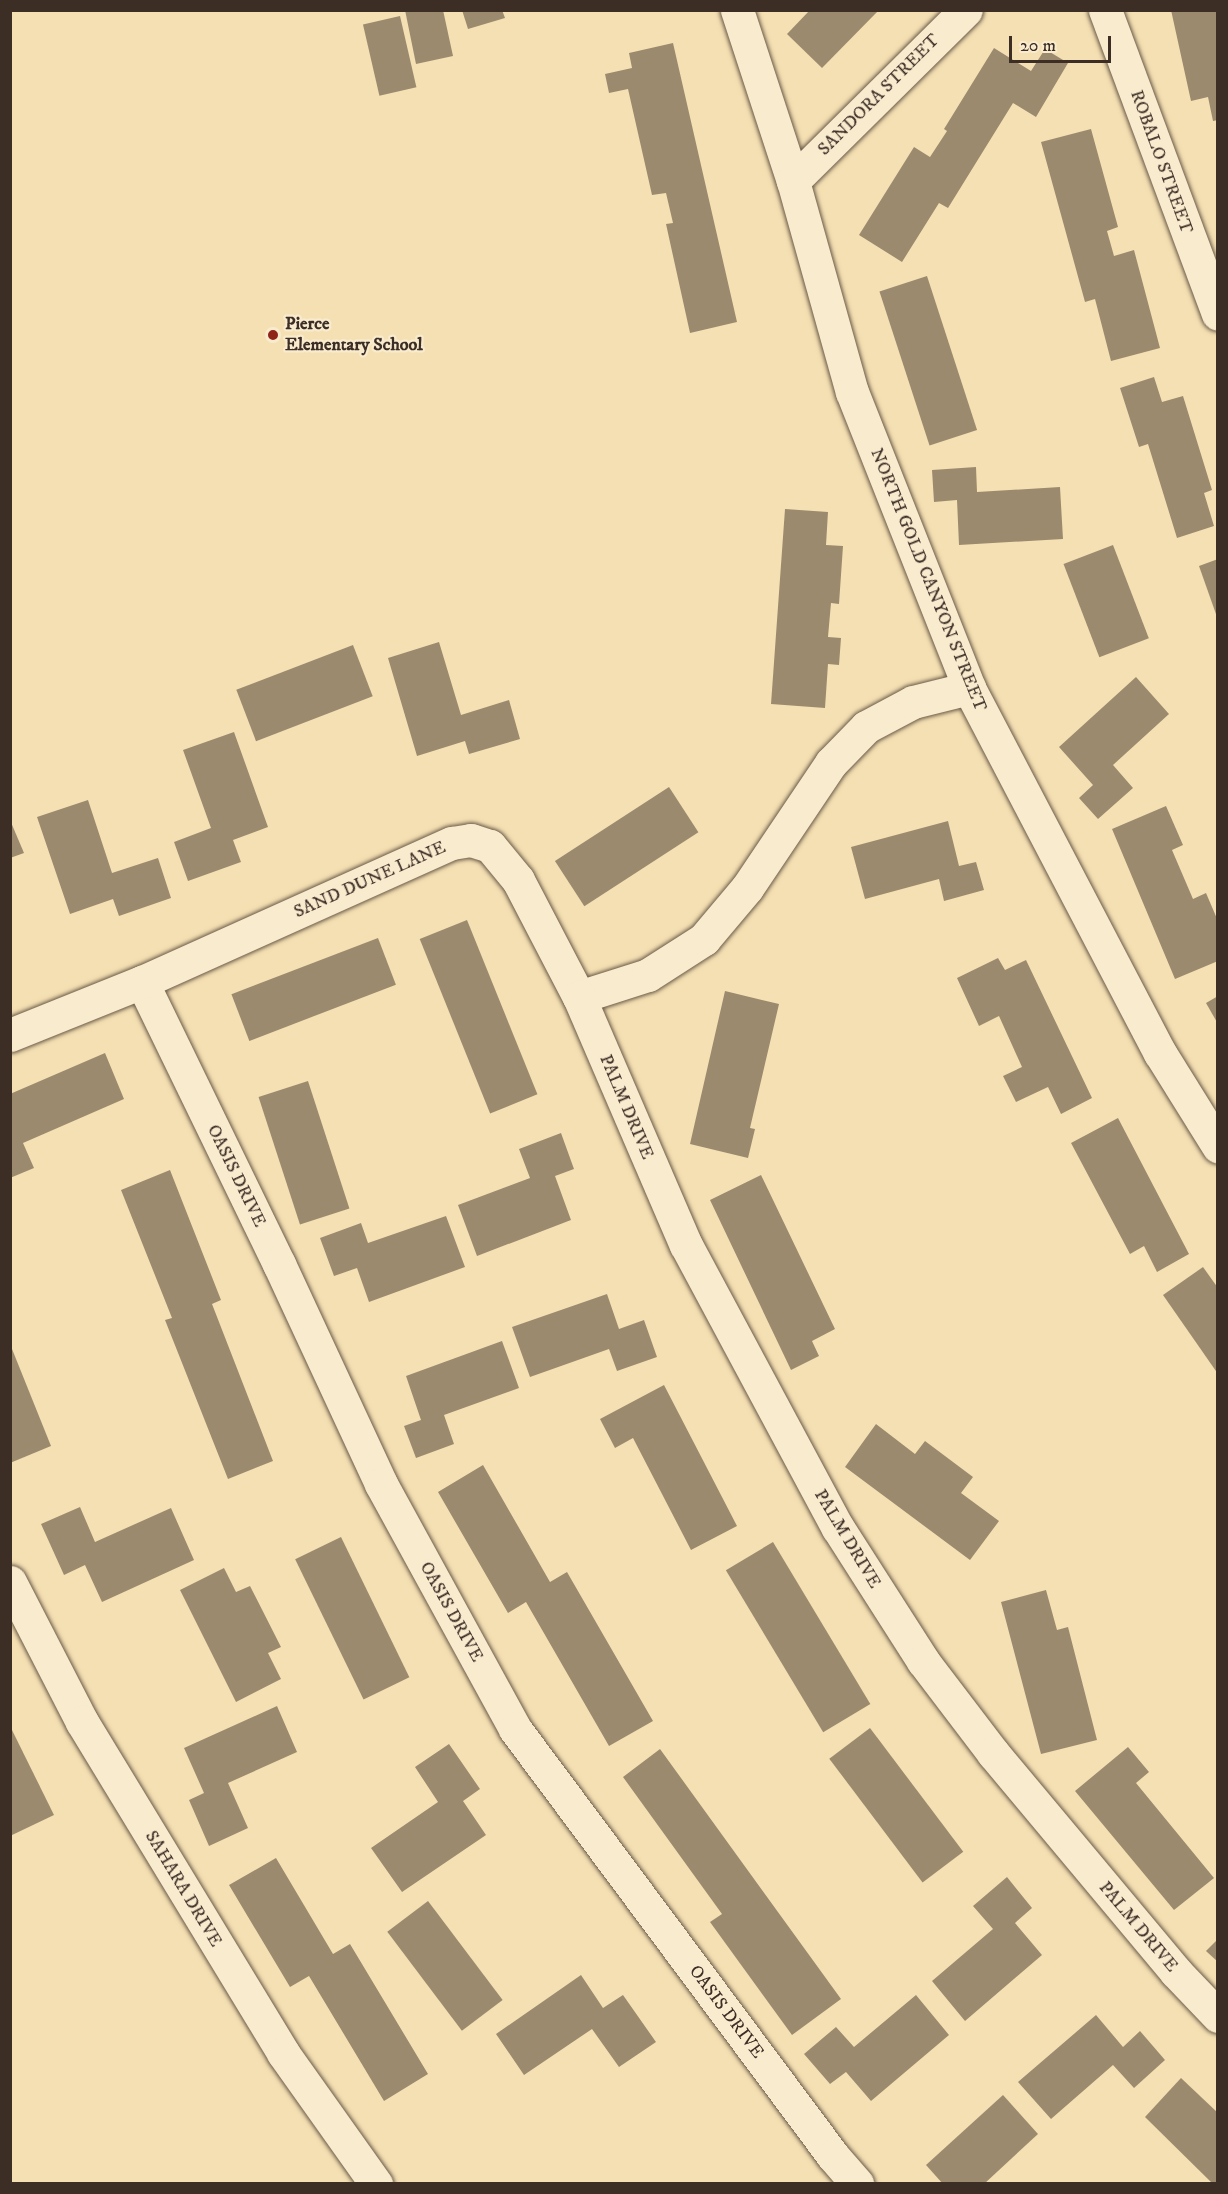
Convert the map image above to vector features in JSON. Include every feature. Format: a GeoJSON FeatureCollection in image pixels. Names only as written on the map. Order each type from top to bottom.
{"type":"FeatureCollection","features":[{"type":"Feature","properties":{"kind":"street","name":"NORTH GOLD CANYON STREET"},"geometry":{"type":"LineString","coordinates":[[737,10],[793,181],[852,392],[969,688],[1160,1053],[1218,1146]]}},
{"type":"Feature","properties":{"kind":"street","name":"SANDORA STREET"},"geometry":{"type":"LineString","coordinates":[[793,181],[966,10]]}},
{"type":"Feature","properties":{"kind":"street","name":"ROBALO STREET"},"geometry":{"type":"LineString","coordinates":[[1105,10],[1218,314]]}},
{"type":"Feature","properties":{"kind":"street"},"geometry":{"type":"LineString","coordinates":[[579,997],[648,975],[704,939],[747,888],[831,763],[866,727],[913,702],[969,688]]}},
{"type":"Feature","properties":{"kind":"street","name":"SAND DUNE LANE"},"geometry":{"type":"LineString","coordinates":[[10,1035],[142,982],[452,843],[471,840],[490,846],[518,879],[579,997]]}},
{"type":"Feature","properties":{"kind":"street","name":"OASIS DRIVE"},"geometry":{"type":"LineString","coordinates":[[142,982],[279,1264],[381,1484],[515,1729],[833,2156],[857,2184]]}},
{"type":"Feature","properties":{"kind":"street","name":"PALM DRIVE"},"geometry":{"type":"LineString","coordinates":[[579,997],[686,1245],[838,1528],[923,1660],[993,1753],[1176,1972],[1218,2016]]}},
{"type":"Feature","properties":{"kind":"street","name":"SAHARA DRIVE"},"geometry":{"type":"LineString","coordinates":[[10,1582],[82,1722],[252,2003],[283,2053],[376,2184]]}},
{"type":"Feature","properties":{"kind":"building"},"geometry":{"type":"Polygon","coordinates":[[[405,10],[443,10],[453,56],[416,64],[405,10]]]}},
{"type":"Feature","properties":{"kind":"building"},"geometry":{"type":"Polygon","coordinates":[[[462,10],[502,10],[505,18],[468,29],[462,10]]]}},
{"type":"Feature","properties":{"kind":"building"},"geometry":{"type":"Polygon","coordinates":[[[810,10],[879,10],[822,68],[787,34],[810,10]]]}},
{"type":"Feature","properties":{"kind":"building"},"geometry":{"type":"Polygon","coordinates":[[[1171,10],[1218,10],[1218,120],[1213,121],[1208,97],[1191,101],[1171,10]]]}},
{"type":"Feature","properties":{"kind":"building"},"geometry":{"type":"Polygon","coordinates":[[[400,16],[416,87],[379,96],[363,25],[400,16]]]}},
{"type":"Feature","properties":{"kind":"building"},"geometry":{"type":"Polygon","coordinates":[[[673,43],[737,322],[690,333],[666,224],[673,223],[666,193],[652,195],[628,89],[609,93],[605,74],[632,68],[629,53],[673,43]]]}},
{"type":"Feature","properties":{"kind":"building"},"geometry":{"type":"Polygon","coordinates":[[[994,48],[1031,71],[1045,49],[1068,63],[1036,117],[1013,103],[948,208],[939,203],[902,262],[859,235],[914,147],[930,157],[947,131],[944,129],[994,48]]]}},
{"type":"Feature","properties":{"kind":"building"},"geometry":{"type":"Polygon","coordinates":[[[1091,129],[1118,227],[1107,231],[1114,256],[1134,250],[1160,348],[1111,361],[1095,299],[1085,302],[1041,142],[1091,129]]]}},
{"type":"Feature","properties":{"kind":"building"},"geometry":{"type":"Polygon","coordinates":[[[927,276],[977,430],[930,446],[879,291],[927,276]]]}},
{"type":"Feature","properties":{"kind":"building"},"geometry":{"type":"Polygon","coordinates":[[[1154,377],[1162,402],[1183,396],[1212,490],[1204,493],[1214,526],[1177,538],[1148,444],[1139,447],[1120,388],[1154,377]]]}},
{"type":"Feature","properties":{"kind":"building"},"geometry":{"type":"Polygon","coordinates":[[[976,467],[977,492],[1060,487],[1063,539],[959,545],[957,500],[934,502],[932,470],[976,467]]]}},
{"type":"Feature","properties":{"kind":"building"},"geometry":{"type":"Polygon","coordinates":[[[785,509],[828,512],[826,545],[843,546],[839,604],[831,603],[828,637],[841,638],[839,665],[828,664],[825,708],[771,704],[785,509]]]}},
{"type":"Feature","properties":{"kind":"building"},"geometry":{"type":"Polygon","coordinates":[[[1113,545],[1149,638],[1099,657],[1064,564],[1113,545]]]}},
{"type":"Feature","properties":{"kind":"building"},"geometry":{"type":"Polygon","coordinates":[[[1218,559],[1218,617],[1217,617],[1199,566],[1218,559]]]}},
{"type":"Feature","properties":{"kind":"building"},"geometry":{"type":"Polygon","coordinates":[[[439,642],[461,715],[509,700],[520,739],[469,754],[465,741],[417,756],[388,658],[439,642]]]}},
{"type":"Feature","properties":{"kind":"building"},"geometry":{"type":"Polygon","coordinates":[[[353,645],[373,696],[256,741],[236,690],[353,645]]]}},
{"type":"Feature","properties":{"kind":"building"},"geometry":{"type":"Polygon","coordinates":[[[1136,677],[1169,714],[1113,765],[1133,788],[1098,819],[1079,798],[1093,785],[1059,747],[1136,677]]]}},
{"type":"Feature","properties":{"kind":"building"},"geometry":{"type":"Polygon","coordinates":[[[234,732],[268,827],[233,840],[241,862],[188,881],[174,842],[211,828],[183,750],[234,732]]]}},
{"type":"Feature","properties":{"kind":"building"},"geometry":{"type":"Polygon","coordinates":[[[669,787],[698,832],[584,906],[555,861],[669,787]]]}},
{"type":"Feature","properties":{"kind":"building"},"geometry":{"type":"Polygon","coordinates":[[[88,800],[112,873],[158,858],[171,898],[119,916],[113,899],[70,914],[37,817],[88,800]]]}},
{"type":"Feature","properties":{"kind":"building"},"geometry":{"type":"Polygon","coordinates":[[[1166,806],[1183,845],[1172,850],[1193,899],[1206,893],[1218,921],[1218,961],[1175,979],[1112,829],[1166,806]]]}},
{"type":"Feature","properties":{"kind":"building"},"geometry":{"type":"Polygon","coordinates":[[[10,820],[24,853],[10,858],[10,820]]]}},
{"type":"Feature","properties":{"kind":"building"},"geometry":{"type":"Polygon","coordinates":[[[948,821],[959,866],[976,862],[984,890],[944,901],[939,879],[865,899],[851,847],[948,821]]]}},
{"type":"Feature","properties":{"kind":"building"},"geometry":{"type":"Polygon","coordinates":[[[467,920],[537,1094],[490,1113],[420,939],[467,920]]]}},
{"type":"Feature","properties":{"kind":"building"},"geometry":{"type":"Polygon","coordinates":[[[378,938],[396,985],[249,1041],[231,994],[378,938]]]}},
{"type":"Feature","properties":{"kind":"building"},"geometry":{"type":"Polygon","coordinates":[[[998,958],[1005,970],[1026,960],[1092,1098],[1061,1114],[1048,1087],[1016,1102],[1003,1076],[1022,1067],[999,1016],[979,1026],[957,978],[998,958]]]}},
{"type":"Feature","properties":{"kind":"building"},"geometry":{"type":"Polygon","coordinates":[[[725,991],[779,1004],[750,1128],[755,1129],[748,1158],[690,1144],[725,991]]]}},
{"type":"Feature","properties":{"kind":"building"},"geometry":{"type":"Polygon","coordinates":[[[1218,996],[1218,1024],[1206,1003],[1218,996]]]}},
{"type":"Feature","properties":{"kind":"building"},"geometry":{"type":"Polygon","coordinates":[[[105,1053],[124,1099],[23,1143],[34,1168],[10,1178],[10,1094],[105,1053]]]}},
{"type":"Feature","properties":{"kind":"building"},"geometry":{"type":"Polygon","coordinates":[[[308,1081],[349,1208],[300,1225],[259,1097],[308,1081]]]}},
{"type":"Feature","properties":{"kind":"building"},"geometry":{"type":"Polygon","coordinates":[[[1118,1118],[1189,1254],[1157,1272],[1144,1246],[1130,1254],[1071,1143],[1118,1118]]]}},
{"type":"Feature","properties":{"kind":"building"},"geometry":{"type":"Polygon","coordinates":[[[561,1133],[574,1169],[555,1176],[571,1220],[477,1256],[458,1205],[530,1178],[519,1149],[561,1133]]]}},
{"type":"Feature","properties":{"kind":"building"},"geometry":{"type":"Polygon","coordinates":[[[170,1170],[221,1300],[212,1304],[273,1461],[228,1479],[165,1320],[172,1318],[121,1190],[170,1170]]]}},
{"type":"Feature","properties":{"kind":"building"},"geometry":{"type":"Polygon","coordinates":[[[761,1175],[835,1329],[812,1341],[819,1356],[791,1370],[710,1200],[761,1175]]]}},
{"type":"Feature","properties":{"kind":"building"},"geometry":{"type":"Polygon","coordinates":[[[446,1216],[465,1267],[369,1302],[357,1268],[334,1276],[320,1238],[361,1223],[368,1243],[446,1216]]]}},
{"type":"Feature","properties":{"kind":"building"},"geometry":{"type":"Polygon","coordinates":[[[1203,1267],[1218,1288],[1218,1374],[1163,1295],[1203,1267]]]}},
{"type":"Feature","properties":{"kind":"building"},"geometry":{"type":"Polygon","coordinates":[[[607,1294],[619,1329],[644,1320],[657,1357],[617,1371],[609,1349],[530,1377],[512,1327],[607,1294]]]}},
{"type":"Feature","properties":{"kind":"building"},"geometry":{"type":"Polygon","coordinates":[[[502,1341],[519,1388],[444,1415],[454,1444],[416,1458],[404,1426],[421,1420],[406,1376],[502,1341]]]}},
{"type":"Feature","properties":{"kind":"building"},"geometry":{"type":"Polygon","coordinates":[[[10,1344],[51,1446],[10,1463],[10,1344]]]}},
{"type":"Feature","properties":{"kind":"building"},"geometry":{"type":"Polygon","coordinates":[[[664,1385],[737,1526],[691,1550],[633,1438],[615,1448],[600,1419],[664,1385]]]}},
{"type":"Feature","properties":{"kind":"building"},"geometry":{"type":"Polygon","coordinates":[[[876,1424],[915,1454],[925,1441],[973,1477],[961,1493],[999,1521],[970,1560],[845,1467],[876,1424]]]}},
{"type":"Feature","properties":{"kind":"building"},"geometry":{"type":"Polygon","coordinates":[[[483,1465],[550,1582],[567,1572],[653,1721],[609,1746],[526,1602],[508,1613],[438,1492],[483,1465]]]}},
{"type":"Feature","properties":{"kind":"building"},"geometry":{"type":"Polygon","coordinates":[[[80,1507],[95,1542],[171,1508],[194,1560],[102,1602],[85,1565],[64,1575],[41,1524],[80,1507]]]}},
{"type":"Feature","properties":{"kind":"building"},"geometry":{"type":"Polygon","coordinates":[[[341,1537],[409,1677],[364,1700],[295,1559],[341,1537]]]}},
{"type":"Feature","properties":{"kind":"building"},"geometry":{"type":"Polygon","coordinates":[[[773,1542],[870,1704],[823,1732],[726,1570],[773,1542]]]}},
{"type":"Feature","properties":{"kind":"building"},"geometry":{"type":"Polygon","coordinates":[[[224,1568],[236,1592],[250,1586],[281,1647],[268,1653],[281,1679],[236,1702],[180,1590],[224,1568]]]}},
{"type":"Feature","properties":{"kind":"building"},"geometry":{"type":"Polygon","coordinates":[[[1046,1590],[1057,1630],[1068,1627],[1097,1740],[1041,1754],[1001,1602],[1046,1590]]]}},
{"type":"Feature","properties":{"kind":"building"},"geometry":{"type":"Polygon","coordinates":[[[277,1706],[297,1752],[228,1783],[248,1828],[209,1846],[189,1800],[204,1793],[184,1748],[277,1706]]]}},
{"type":"Feature","properties":{"kind":"building"},"geometry":{"type":"Polygon","coordinates":[[[10,1726],[54,1815],[10,1836],[10,1726]]]}},
{"type":"Feature","properties":{"kind":"building"},"geometry":{"type":"Polygon","coordinates":[[[870,1728],[963,1852],[923,1882],[829,1759],[870,1728]]]}},
{"type":"Feature","properties":{"kind":"building"},"geometry":{"type":"Polygon","coordinates":[[[449,1744],[480,1789],[463,1801],[486,1835],[402,1892],[371,1848],[438,1802],[415,1767],[449,1744]]]}},
{"type":"Feature","properties":{"kind":"building"},"geometry":{"type":"Polygon","coordinates":[[[1128,1747],[1149,1772],[1136,1783],[1214,1878],[1174,1910],[1075,1791],[1128,1747]]]}},
{"type":"Feature","properties":{"kind":"building"},"geometry":{"type":"Polygon","coordinates":[[[660,1749],[841,1999],[792,2035],[710,1922],[722,1914],[623,1777],[660,1749]]]}},
{"type":"Feature","properties":{"kind":"building"},"geometry":{"type":"Polygon","coordinates":[[[276,1858],[333,1954],[350,1944],[428,2074],[384,2101],[309,1976],[290,1987],[229,1885],[276,1858]]]}},
{"type":"Feature","properties":{"kind":"building"},"geometry":{"type":"Polygon","coordinates":[[[1007,1877],[1032,1908],[1015,1923],[1042,1955],[965,2021],[932,1981],[993,1929],[973,1906],[1007,1877]]]}},
{"type":"Feature","properties":{"kind":"building"},"geometry":{"type":"Polygon","coordinates":[[[428,1901],[503,2000],[462,2031],[387,1932],[428,1901]]]}},
{"type":"Feature","properties":{"kind":"building"},"geometry":{"type":"Polygon","coordinates":[[[1218,1939],[1218,1962],[1206,1951],[1218,1939]]]}},
{"type":"Feature","properties":{"kind":"building"},"geometry":{"type":"Polygon","coordinates":[[[581,1975],[603,2008],[623,1995],[656,2042],[619,2067],[592,2029],[524,2075],[496,2034],[581,1975]]]}},
{"type":"Feature","properties":{"kind":"building"},"geometry":{"type":"Polygon","coordinates":[[[916,1995],[949,2035],[871,2101],[846,2072],[830,2084],[804,2054],[836,2027],[854,2047],[916,1995]]]}},
{"type":"Feature","properties":{"kind":"building"},"geometry":{"type":"Polygon","coordinates":[[[1096,2015],[1123,2047],[1140,2031],[1165,2060],[1134,2088],[1113,2065],[1051,2119],[1018,2082],[1096,2015]]]}},
{"type":"Feature","properties":{"kind":"building"},"geometry":{"type":"Polygon","coordinates":[[[1181,2078],[1218,2113],[1218,2184],[1213,2184],[1145,2117],[1181,2078]]]}},
{"type":"Feature","properties":{"kind":"building"},"geometry":{"type":"Polygon","coordinates":[[[1003,2095],[1038,2134],[984,2184],[943,2184],[926,2165],[1003,2095]]]}},
{"type":"Feature","properties":{"kind":"place","name":"Pierce Elementary School"},"geometry":{"type":"Point","coordinates":[273,335]}}]}
